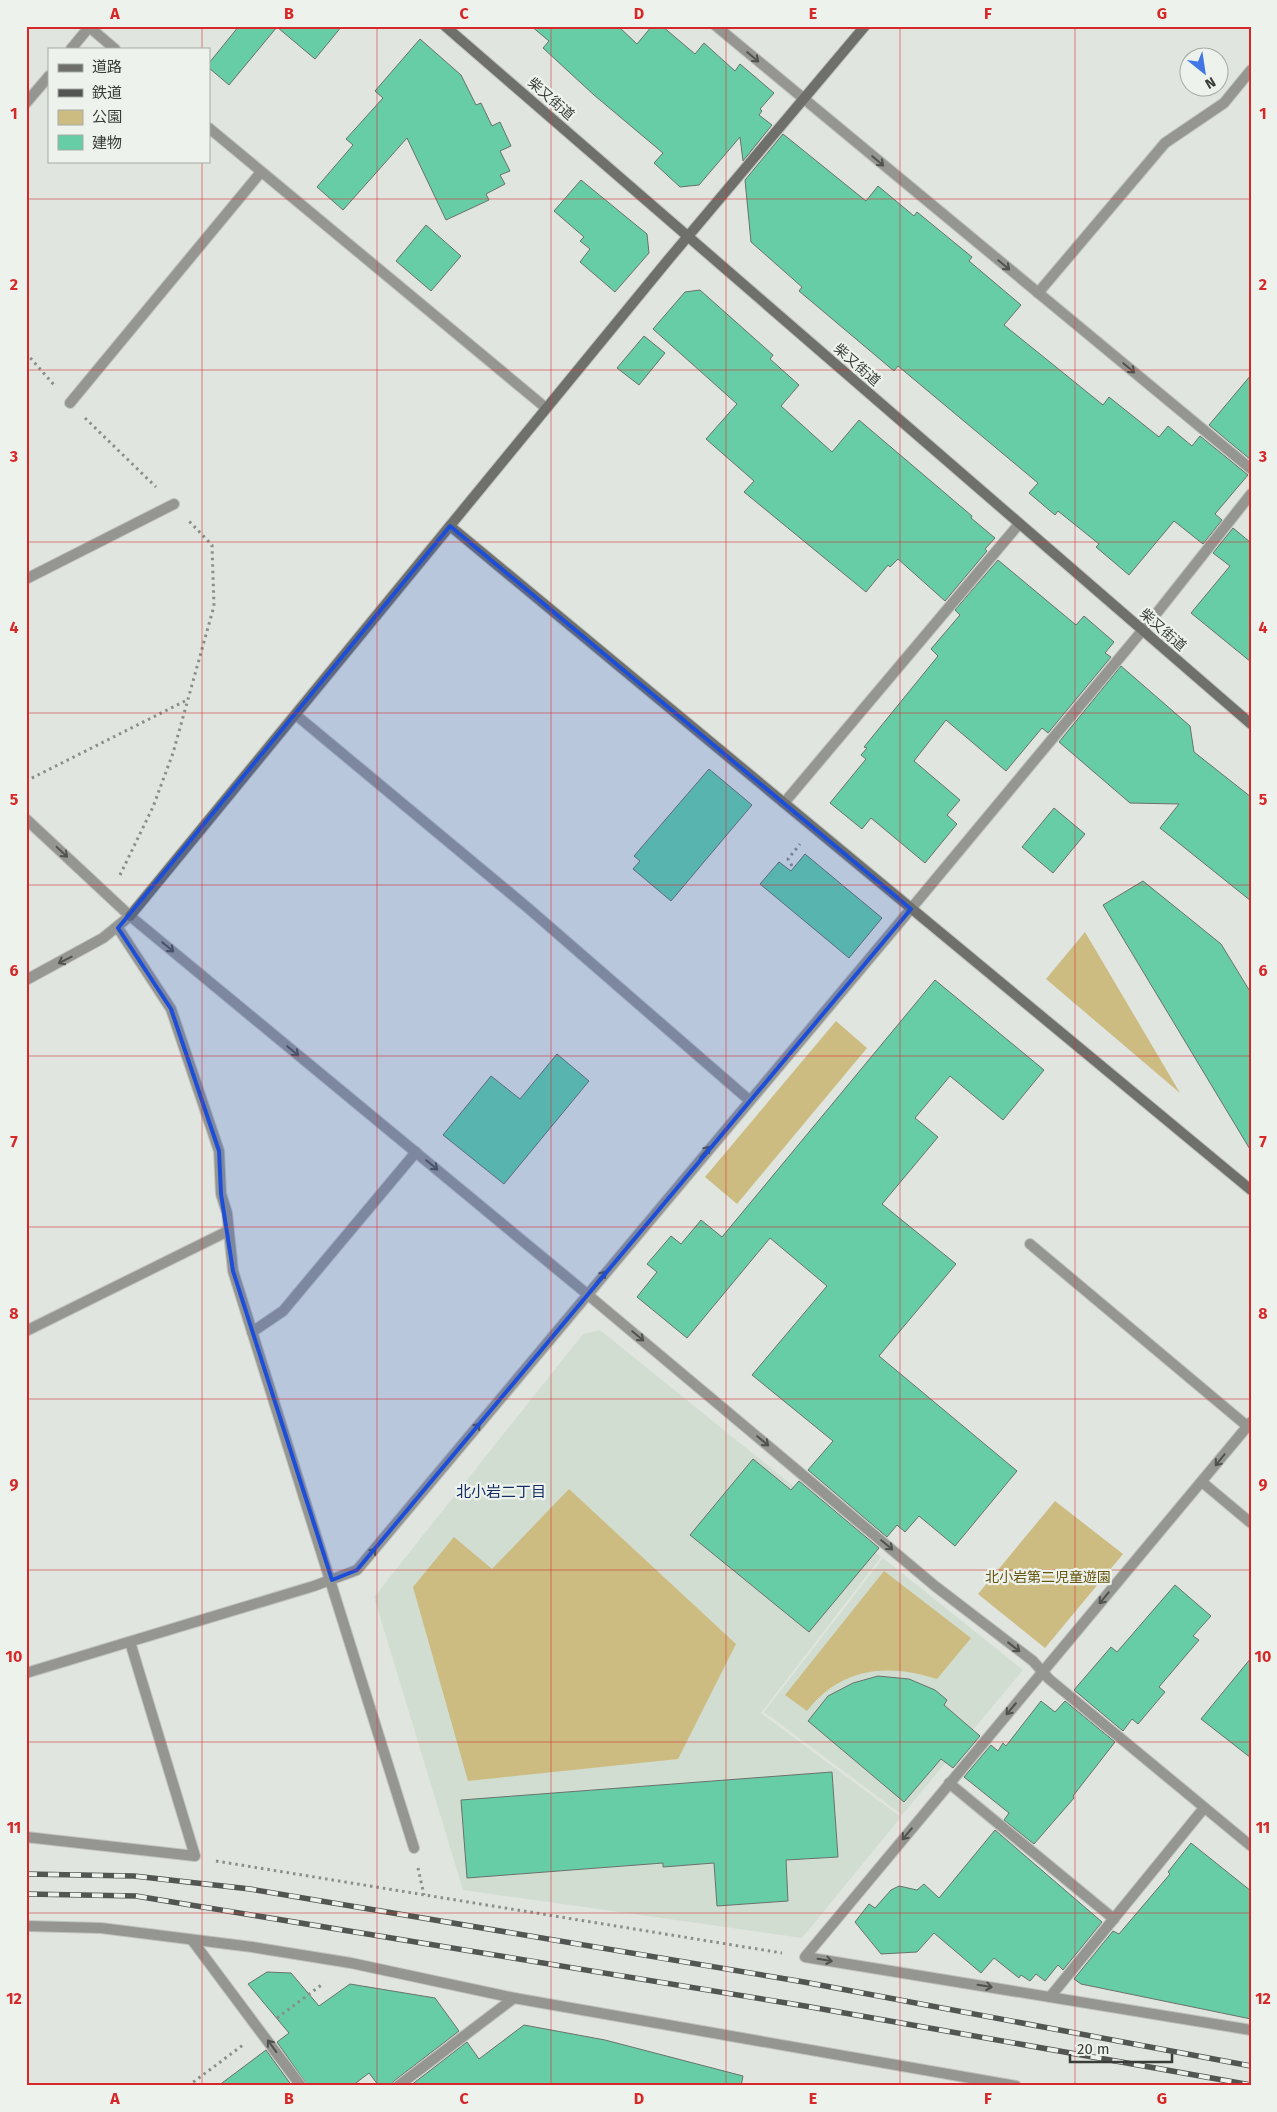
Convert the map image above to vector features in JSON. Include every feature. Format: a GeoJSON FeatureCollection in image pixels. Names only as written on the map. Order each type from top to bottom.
{"type":"FeatureCollection","features":[{"type":"Feature","properties":{"kind":"street"},"geometry":{"type":"LineString","coordinates":[[72,48],[89,26],[114,48]]}},
{"type":"Feature","properties":{"kind":"street","name":"柴又街道"},"geometry":{"type":"LineString","coordinates":[[445,26],[1251,724]]}},
{"type":"Feature","properties":{"kind":"street"},"geometry":{"type":"LineString","coordinates":[[716,26],[1251,469]]}},
{"type":"Feature","properties":{"kind":"street"},"geometry":{"type":"LineString","coordinates":[[26,980],[103,938],[118,928],[130,916],[688,236],[865,26]]}},
{"type":"Feature","properties":{"kind":"street"},"geometry":{"type":"LineString","coordinates":[[1038,293],[1165,143],[1224,103],[1251,70]]}},
{"type":"Feature","properties":{"kind":"street"},"geometry":{"type":"LineString","coordinates":[[26,103],[48,77]]}},
{"type":"Feature","properties":{"kind":"street"},"geometry":{"type":"LineString","coordinates":[[210,129],[546,408]]}},
{"type":"Feature","properties":{"kind":"street"},"geometry":{"type":"LineString","coordinates":[[70,403],[261,172]]}},
{"type":"Feature","properties":{"kind":"street"},"geometry":{"type":"LineString","coordinates":[[26,1673],[332,1580],[357,1570],[1142,630],[1251,494]]}},
{"type":"Feature","properties":{"kind":"street"},"geometry":{"type":"LineString","coordinates":[[26,579],[174,504]]}},
{"type":"Feature","properties":{"kind":"street"},"geometry":{"type":"LineString","coordinates":[[784,803],[1018,524]]}},
{"type":"Feature","properties":{"kind":"street"},"geometry":{"type":"LineString","coordinates":[[450,526],[1251,1190]]}},
{"type":"Feature","properties":{"kind":"street"},"geometry":{"type":"LineString","coordinates":[[296,715],[528,908],[749,1100]]}},
{"type":"Feature","properties":{"kind":"street"},"geometry":{"type":"LineString","coordinates":[[26,818],[130,916],[587,1294],[935,1586],[1033,1661],[1049,1679],[1251,1846]]}},
{"type":"Feature","properties":{"kind":"street"},"geometry":{"type":"LineString","coordinates":[[118,928],[171,1009],[219,1151],[220,1188],[227,1214],[233,1270],[332,1580],[414,1848]]}},
{"type":"Feature","properties":{"kind":"street"},"geometry":{"type":"LineString","coordinates":[[252,1332],[283,1311],[416,1152]]}},
{"type":"Feature","properties":{"kind":"street"},"geometry":{"type":"LineString","coordinates":[[26,1331],[228,1231]]}},
{"type":"Feature","properties":{"kind":"street"},"geometry":{"type":"LineString","coordinates":[[805,1957],[1249,1424],[1030,1244]]}},
{"type":"Feature","properties":{"kind":"street"},"geometry":{"type":"LineString","coordinates":[[1202,1482],[1251,1523]]}},
{"type":"Feature","properties":{"kind":"street"},"geometry":{"type":"LineString","coordinates":[[26,1837],[195,1856],[130,1642]]}},
{"type":"Feature","properties":{"kind":"street"},"geometry":{"type":"LineString","coordinates":[[949,1783],[1114,1919]]}},
{"type":"Feature","properties":{"kind":"street"},"geometry":{"type":"LineString","coordinates":[[1050,1997],[1204,1808]]}},
{"type":"Feature","properties":{"kind":"street"},"geometry":{"type":"LineString","coordinates":[[26,1926],[101,1928],[351,1963],[514,1998],[1016,2086]]}},
{"type":"Feature","properties":{"kind":"street"},"geometry":{"type":"LineString","coordinates":[[192,1940],[301,2086]]}},
{"type":"Feature","properties":{"kind":"street"},"geometry":{"type":"LineString","coordinates":[[805,1957],[1251,2030]]}},
{"type":"Feature","properties":{"kind":"street"},"geometry":{"type":"LineString","coordinates":[[398,2086],[514,1998]]}},
{"type":"Feature","properties":{"kind":"path"},"geometry":{"type":"LineString","coordinates":[[26,352],[70,403],[174,504],[212,545],[214,606],[173,753],[153,806],[110,896]]}},
{"type":"Feature","properties":{"kind":"path"},"geometry":{"type":"LineString","coordinates":[[26,781],[188,700]]}},
{"type":"Feature","properties":{"kind":"path"},"geometry":{"type":"LineString","coordinates":[[792,866],[788,859],[802,842]]}},
{"type":"Feature","properties":{"kind":"path"},"geometry":{"type":"LineString","coordinates":[[195,1856],[805,1957]]}},
{"type":"Feature","properties":{"kind":"highlighted area"},"geometry":{"type":"Polygon","coordinates":[[[450,526],[911,909],[357,1570],[332,1580],[233,1271],[221,1194],[219,1151],[171,1009],[118,928],[450,526]]]}},
{"type":"Feature","properties":{"kind":"shaded area"},"geometry":{"type":"Polygon","coordinates":[[[600,1330],[881,1557],[761,1713],[901,1817],[802,1938],[463,1890],[374,1597],[583,1334],[600,1330]]]}},
{"type":"Feature","properties":{"kind":"shaded area"},"geometry":{"type":"Polygon","coordinates":[[[883,1558],[1023,1670],[902,1815],[764,1712],[883,1558]]]}},
{"type":"Feature","properties":{"kind":"green space"},"geometry":{"type":"Polygon","coordinates":[[[1085,932],[1180,1093],[1046,979],[1085,932]]]}},
{"type":"Feature","properties":{"kind":"green space"},"geometry":{"type":"Polygon","coordinates":[[[836,1021],[867,1048],[737,1204],[705,1177],[836,1021]]]}},
{"type":"Feature","properties":{"kind":"green space"},"geometry":{"type":"Polygon","coordinates":[[[569,1489],[736,1644],[678,1759],[468,1781],[413,1587],[454,1537],[492,1569],[569,1489]]]}},
{"type":"Feature","properties":{"kind":"green space","name":"北小岩第二児童遊園"},"geometry":{"type":"Polygon","coordinates":[[[1055,1501],[1123,1554],[1045,1648],[978,1594],[1055,1501]]]}},
{"type":"Feature","properties":{"kind":"green space"},"geometry":{"type":"Polygon","coordinates":[[[884,1571],[971,1638],[937,1679],[901,1671],[883,1670],[866,1672],[850,1677],[835,1685],[820,1696],[807,1711],[785,1695],[884,1571]]]}},
{"type":"Feature","properties":{"kind":"building"},"geometry":{"type":"Polygon","coordinates":[[[239,26],[342,26],[315,59],[277,27],[229,85],[210,69],[210,62],[239,26]]]}},
{"type":"Feature","properties":{"kind":"building"},"geometry":{"type":"Polygon","coordinates":[[[531,26],[618,26],[637,44],[652,26],[662,26],[695,54],[704,43],[735,71],[740,64],[774,93],[760,109],[762,111],[759,115],[772,125],[743,161],[740,137],[699,185],[680,187],[654,163],[663,153],[594,95],[543,48],[549,41],[531,26]]]}},
{"type":"Feature","properties":{"kind":"building"},"geometry":{"type":"Polygon","coordinates":[[[420,39],[461,75],[476,105],[481,103],[492,126],[500,122],[511,146],[500,151],[510,171],[500,175],[505,184],[486,194],[489,200],[446,220],[407,138],[343,210],[317,187],[353,145],[346,139],[383,98],[375,91],[420,39]]]}},
{"type":"Feature","properties":{"kind":"building"},"geometry":{"type":"Polygon","coordinates":[[[783,134],[866,201],[878,186],[914,216],[917,212],[972,257],[969,261],[1021,305],[1004,325],[1103,405],[1109,397],[1159,437],[1168,426],[1192,446],[1200,436],[1248,475],[1215,514],[1222,520],[1203,544],[1174,521],[1129,575],[1096,547],[1099,544],[1058,511],[1055,515],[1029,493],[1038,483],[898,366],[894,371],[799,291],[802,287],[751,242],[745,180],[783,134]]]}},
{"type":"Feature","properties":{"kind":"building"},"geometry":{"type":"Polygon","coordinates":[[[581,180],[647,234],[649,253],[615,292],[580,262],[590,249],[580,241],[584,237],[554,211],[581,180]]]}},
{"type":"Feature","properties":{"kind":"building"},"geometry":{"type":"Polygon","coordinates":[[[426,225],[461,256],[431,291],[396,261],[426,225]]]}},
{"type":"Feature","properties":{"kind":"building"},"geometry":{"type":"Polygon","coordinates":[[[700,290],[773,355],[770,359],[799,385],[781,406],[832,452],[859,420],[972,516],[971,518],[995,538],[985,549],[987,551],[945,601],[898,559],[890,567],[888,565],[866,592],[744,492],[754,481],[706,439],[737,404],[653,329],[685,292],[700,290]]]}},
{"type":"Feature","properties":{"kind":"building"},"geometry":{"type":"Polygon","coordinates":[[[644,336],[665,353],[639,385],[617,368],[644,336]]]}},
{"type":"Feature","properties":{"kind":"building"},"geometry":{"type":"Polygon","coordinates":[[[1251,375],[1251,460],[1209,425],[1251,375]]]}},
{"type":"Feature","properties":{"kind":"building"},"geometry":{"type":"Polygon","coordinates":[[[1233,528],[1250,542],[1251,540],[1251,662],[1191,613],[1230,566],[1213,553],[1233,528]]]}},
{"type":"Feature","properties":{"kind":"building"},"geometry":{"type":"Polygon","coordinates":[[[998,560],[1076,625],[1084,616],[1114,642],[1105,653],[1111,657],[1048,733],[1042,728],[1006,771],[946,720],[914,761],[960,800],[947,815],[957,824],[925,863],[871,818],[862,829],[830,803],[866,759],[861,755],[867,748],[864,747],[938,656],[931,649],[960,615],[955,610],[998,560]]]}},
{"type":"Feature","properties":{"kind":"building"},"geometry":{"type":"Polygon","coordinates":[[[1121,666],[1190,726],[1194,752],[1251,797],[1251,901],[1160,828],[1179,804],[1130,803],[1059,742],[1121,666]]]}},
{"type":"Feature","properties":{"kind":"building"},"geometry":{"type":"Polygon","coordinates":[[[709,769],[752,805],[671,901],[633,869],[640,861],[634,856],[709,769]]]}},
{"type":"Feature","properties":{"kind":"building"},"geometry":{"type":"Polygon","coordinates":[[[1054,808],[1085,834],[1053,873],[1022,847],[1054,808]]]}},
{"type":"Feature","properties":{"kind":"building"},"geometry":{"type":"Polygon","coordinates":[[[805,854],[882,918],[849,958],[760,884],[779,862],[791,871],[805,854]]]}},
{"type":"Feature","properties":{"kind":"building"},"geometry":{"type":"Polygon","coordinates":[[[1143,881],[1221,944],[1251,993],[1251,1151],[1103,905],[1143,881]]]}},
{"type":"Feature","properties":{"kind":"building"},"geometry":{"type":"Polygon","coordinates":[[[935,980],[1044,1070],[1003,1120],[950,1076],[915,1118],[938,1137],[882,1204],[956,1264],[879,1356],[1017,1471],[955,1546],[919,1516],[905,1532],[897,1525],[887,1537],[808,1470],[833,1441],[752,1375],[827,1286],[770,1238],[687,1338],[637,1297],[657,1272],[647,1264],[671,1236],[681,1244],[701,1220],[722,1237],[935,980]]]}},
{"type":"Feature","properties":{"kind":"building"},"geometry":{"type":"Polygon","coordinates":[[[557,1054],[589,1081],[504,1184],[443,1135],[491,1076],[520,1099],[557,1054]]]}},
{"type":"Feature","properties":{"kind":"building"},"geometry":{"type":"Polygon","coordinates":[[[753,1459],[791,1490],[799,1481],[879,1548],[809,1632],[690,1535],[753,1459]]]}},
{"type":"Feature","properties":{"kind":"building"},"geometry":{"type":"Polygon","coordinates":[[[1175,1585],[1211,1616],[1193,1636],[1199,1640],[1159,1687],[1165,1692],[1138,1724],[1132,1719],[1123,1731],[1074,1690],[1111,1647],[1117,1652],[1175,1585]]]}},
{"type":"Feature","properties":{"kind":"building"},"geometry":{"type":"Polygon","coordinates":[[[1251,1658],[1251,1758],[1201,1719],[1251,1658]]]}},
{"type":"Feature","properties":{"kind":"building"},"geometry":{"type":"Polygon","coordinates":[[[878,1676],[909,1679],[935,1690],[947,1700],[944,1705],[980,1736],[953,1768],[941,1759],[904,1802],[808,1721],[828,1696],[853,1683],[878,1676]]]}},
{"type":"Feature","properties":{"kind":"building"},"geometry":{"type":"Polygon","coordinates":[[[1041,1701],[1055,1712],[1065,1701],[1115,1742],[1073,1796],[1074,1798],[1034,1844],[1004,1820],[1009,1813],[964,1777],[991,1745],[998,1751],[1003,1743],[1006,1746],[1041,1701]]]}},
{"type":"Feature","properties":{"kind":"building"},"geometry":{"type":"Polygon","coordinates":[[[832,1772],[838,1857],[786,1860],[788,1901],[717,1906],[714,1863],[663,1867],[663,1863],[467,1878],[461,1800],[832,1772]]]}},
{"type":"Feature","properties":{"kind":"building"},"geometry":{"type":"Polygon","coordinates":[[[995,1830],[1102,1922],[1063,1970],[1058,1965],[1045,1981],[1036,1974],[1030,1981],[1021,1975],[1019,1978],[994,1958],[981,1973],[934,1933],[917,1952],[881,1954],[855,1922],[869,1904],[875,1908],[891,1890],[899,1886],[917,1890],[924,1884],[939,1898],[995,1830]]]}},
{"type":"Feature","properties":{"kind":"building"},"geometry":{"type":"Polygon","coordinates":[[[1191,1843],[1251,1891],[1251,2019],[1081,1984],[1074,1979],[1113,1931],[1119,1934],[1170,1874],[1168,1872],[1191,1843]]]}},
{"type":"Feature","properties":{"kind":"building"},"geometry":{"type":"Polygon","coordinates":[[[267,1972],[291,1973],[319,2006],[350,1984],[435,1998],[459,2031],[394,2081],[391,2086],[379,2086],[369,2073],[352,2086],[308,2086],[277,2042],[289,2033],[248,1984],[267,1972]]]}},
{"type":"Feature","properties":{"kind":"building"},"geometry":{"type":"Polygon","coordinates":[[[524,2025],[605,2040],[743,2076],[741,2086],[410,2086],[467,2042],[479,2059],[524,2025]]]}},
{"type":"Feature","properties":{"kind":"building"},"geometry":{"type":"Polygon","coordinates":[[[266,2050],[292,2086],[218,2086],[266,2050]]]}},
{"type":"Feature","properties":{"kind":"railway"},"geometry":{"type":"LineString","coordinates":[[26,1874],[134,1876],[250,1889],[804,1982],[1251,2066]]}},
{"type":"Feature","properties":{"kind":"railway"},"geometry":{"type":"LineString","coordinates":[[26,1894],[136,1896],[805,2006],[1251,2085]]}},
{"type":"Feature","properties":{"kind":"district","name":"北小岩二丁目"},"geometry":{"type":"Point","coordinates":[501,1492]}}]}
